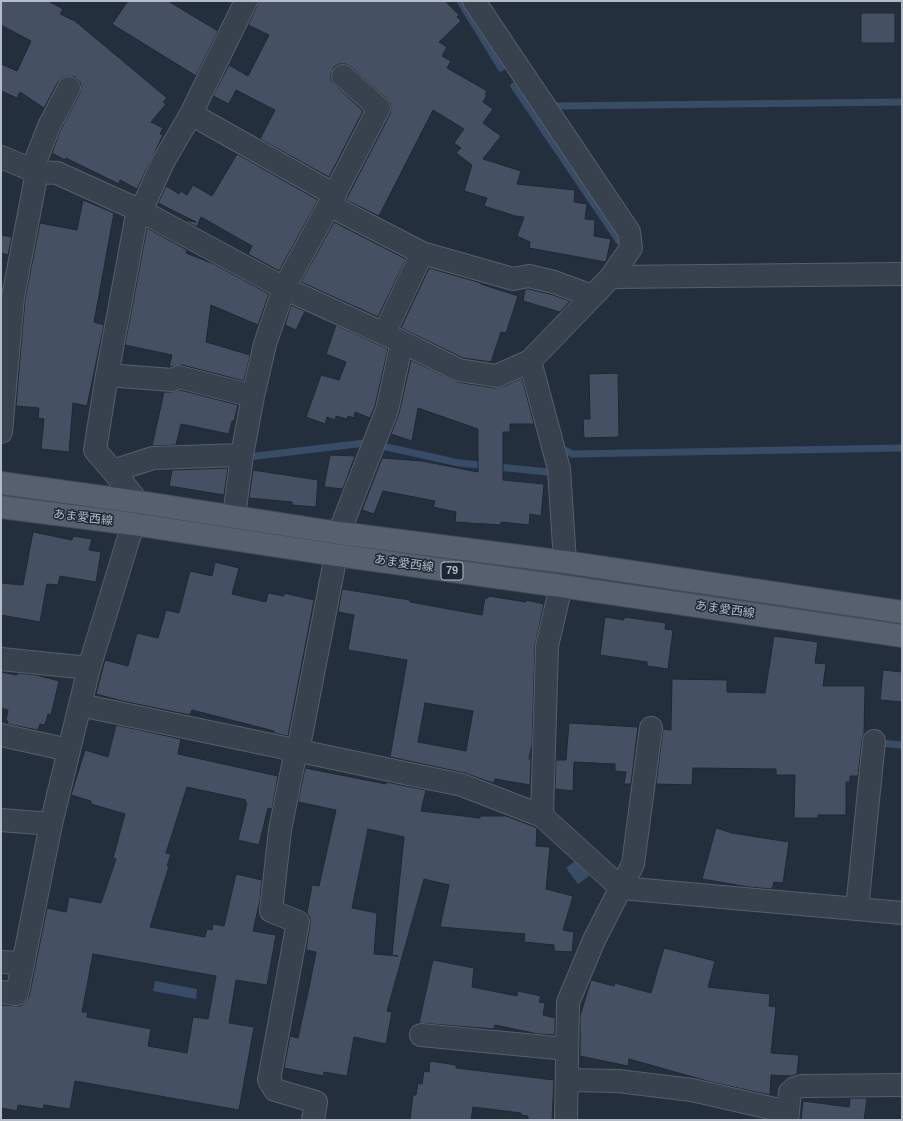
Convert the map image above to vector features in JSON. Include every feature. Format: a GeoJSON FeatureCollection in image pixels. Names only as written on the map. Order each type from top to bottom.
{"type":"FeatureCollection","features":[{"type":"Feature","properties":{"kind":"main road","name":"あま愛西線"},"geometry":{"type":"LineString","coordinates":[[1,483],[339,532],[565,562],[902,612]]}},
{"type":"Feature","properties":{"kind":"main road","name":"あま愛西線"},"geometry":{"type":"LineString","coordinates":[[1,507],[133,524],[336,555],[902,636]]}},
{"type":"Feature","properties":{"kind":"street"},"geometry":{"type":"LineString","coordinates":[[1,992],[17,994],[51,824],[89,668],[133,524],[138,502],[95,450],[107,375],[139,210],[163,162],[191,114],[246,1]]}},
{"type":"Feature","properties":{"kind":"street"},"geometry":{"type":"LineString","coordinates":[[1,157],[35,171],[57,173],[139,210],[284,288],[459,370],[497,376],[530,361],[610,277],[631,248],[629,232],[474,1]]}},
{"type":"Feature","properties":{"kind":"street"},"geometry":{"type":"LineString","coordinates":[[234,516],[242,454],[253,396],[265,344],[284,288],[332,200],[379,108],[343,76]]}},
{"type":"Feature","properties":{"kind":"street"},"geometry":{"type":"LineString","coordinates":[[1,432],[7,296],[35,171],[49,126],[69,88]]}},
{"type":"Feature","properties":{"kind":"street"},"geometry":{"type":"LineString","coordinates":[[191,114],[422,253],[513,279],[529,276],[554,282],[592,296]]}},
{"type":"Feature","properties":{"kind":"street"},"geometry":{"type":"LineString","coordinates":[[339,532],[387,410],[393,338],[422,253]]}},
{"type":"Feature","properties":{"kind":"street"},"geometry":{"type":"LineString","coordinates":[[610,277],[902,274]]}},
{"type":"Feature","properties":{"kind":"street"},"geometry":{"type":"LineString","coordinates":[[530,361],[559,469],[565,562]]}},
{"type":"Feature","properties":{"kind":"street"},"geometry":{"type":"LineString","coordinates":[[107,375],[172,380],[179,377],[253,396]]}},
{"type":"Feature","properties":{"kind":"street"},"geometry":{"type":"LineString","coordinates":[[113,471],[153,458],[242,454]]}},
{"type":"Feature","properties":{"kind":"street"},"geometry":{"type":"LineString","coordinates":[[313,1120],[316,1102],[275,1090],[269,1080],[298,922],[271,911],[280,830],[336,555]]}},
{"type":"Feature","properties":{"kind":"street"},"geometry":{"type":"LineString","coordinates":[[542,816],[547,646],[561,586]]}},
{"type":"Feature","properties":{"kind":"street"},"geometry":{"type":"LineString","coordinates":[[1,659],[89,668]]}},
{"type":"Feature","properties":{"kind":"street"},"geometry":{"type":"LineString","coordinates":[[80,705],[462,785],[542,816],[621,888],[902,913]]}},
{"type":"Feature","properties":{"kind":"street"},"geometry":{"type":"LineString","coordinates":[[566,1120],[568,1002],[595,938],[633,864],[652,728]]}},
{"type":"Feature","properties":{"kind":"street"},"geometry":{"type":"LineString","coordinates":[[1,735],[69,750]]}},
{"type":"Feature","properties":{"kind":"street"},"geometry":{"type":"LineString","coordinates":[[856,909],[874,741]]}},
{"type":"Feature","properties":{"kind":"street"},"geometry":{"type":"LineString","coordinates":[[1,820],[51,824]]}},
{"type":"Feature","properties":{"kind":"street"},"geometry":{"type":"LineString","coordinates":[[1,962],[23,963]]}},
{"type":"Feature","properties":{"kind":"street"},"geometry":{"type":"LineString","coordinates":[[421,1035],[567,1049]]}},
{"type":"Feature","properties":{"kind":"street"},"geometry":{"type":"LineString","coordinates":[[567,1080],[618,1081],[692,1090],[788,1116],[790,1092],[795,1088],[802,1086],[902,1085]]}},
{"type":"Feature","properties":{"kind":"water"},"geometry":{"type":"Polygon","coordinates":[[[576,860],[589,876],[578,884],[566,868],[576,860]]]}},
{"type":"Feature","properties":{"kind":"water"},"geometry":{"type":"Polygon","coordinates":[[[155,981],[197,989],[196,999],[153,991],[155,981]]]}},
{"type":"Feature","properties":{"kind":"building"},"geometry":{"type":"Polygon","coordinates":[[[1,1],[48,1],[63,9],[60,14],[75,21],[167,98],[163,102],[166,104],[151,122],[163,128],[160,134],[163,135],[137,189],[120,180],[119,184],[66,158],[65,160],[52,153],[60,131],[80,93],[80,82],[75,77],[68,76],[62,78],[58,82],[44,108],[20,92],[17,98],[1,91],[1,64],[17,71],[31,41],[1,25],[1,1]]]}},
{"type":"Feature","properties":{"kind":"building"},"geometry":{"type":"Polygon","coordinates":[[[128,1],[168,1],[218,31],[196,76],[112,24],[128,1]]]}},
{"type":"Feature","properties":{"kind":"building"},"geometry":{"type":"Polygon","coordinates":[[[258,1],[445,1],[459,15],[457,17],[461,21],[439,42],[447,47],[442,56],[451,61],[447,68],[487,91],[485,94],[487,95],[483,102],[493,109],[483,123],[501,136],[483,159],[521,171],[517,184],[575,190],[574,202],[587,204],[585,219],[595,220],[594,236],[611,239],[606,262],[529,248],[530,242],[517,236],[524,217],[515,216],[484,206],[487,198],[464,191],[472,165],[456,153],[461,148],[454,143],[464,129],[433,110],[379,216],[346,200],[390,114],[391,108],[387,99],[346,64],[339,64],[334,67],[331,74],[331,80],[363,111],[329,177],[260,139],[275,110],[236,90],[229,104],[213,96],[229,65],[248,76],[269,35],[248,25],[258,1]]]}},
{"type":"Feature","properties":{"kind":"building"},"geometry":{"type":"Polygon","coordinates":[[[861,13],[895,13],[895,43],[861,43],[861,13]]]}},
{"type":"Feature","properties":{"kind":"building"},"geometry":{"type":"Polygon","coordinates":[[[237,154],[318,200],[279,271],[248,254],[252,246],[201,217],[197,227],[183,220],[196,222],[158,203],[166,186],[179,194],[181,191],[187,195],[193,185],[212,196],[237,154]]]}},
{"type":"Feature","properties":{"kind":"building"},"geometry":{"type":"Polygon","coordinates":[[[83,200],[114,213],[94,322],[104,325],[87,406],[73,403],[69,452],[41,449],[44,419],[38,418],[39,408],[16,406],[25,299],[40,223],[77,230],[83,200]]]}},
{"type":"Feature","properties":{"kind":"building"},"geometry":{"type":"Polygon","coordinates":[[[334,222],[406,259],[378,317],[301,282],[334,222]]]}},
{"type":"Feature","properties":{"kind":"building"},"geometry":{"type":"Polygon","coordinates":[[[147,228],[187,250],[186,253],[214,264],[269,294],[258,325],[211,305],[206,342],[250,355],[244,381],[182,365],[169,367],[172,355],[125,345],[147,228]]]}},
{"type":"Feature","properties":{"kind":"building"},"geometry":{"type":"Polygon","coordinates":[[[1,235],[12,237],[8,255],[1,253],[1,235]]]}},
{"type":"Feature","properties":{"kind":"building"},"geometry":{"type":"Polygon","coordinates":[[[429,268],[481,283],[518,296],[506,333],[501,332],[491,362],[463,358],[401,328],[429,268]]]}},
{"type":"Feature","properties":{"kind":"building"},"geometry":{"type":"Polygon","coordinates":[[[525,289],[550,294],[570,301],[560,312],[523,301],[525,289]]]}},
{"type":"Feature","properties":{"kind":"building"},"geometry":{"type":"Polygon","coordinates":[[[291,305],[305,311],[296,330],[285,325],[291,305]]]}},
{"type":"Feature","properties":{"kind":"building"},"geometry":{"type":"Polygon","coordinates":[[[336,325],[388,349],[375,406],[370,418],[355,412],[354,418],[348,416],[347,419],[336,416],[335,420],[327,417],[325,424],[306,417],[321,375],[339,380],[346,362],[326,354],[336,325]]]}},
{"type":"Feature","properties":{"kind":"building"},"geometry":{"type":"Polygon","coordinates":[[[411,360],[457,382],[495,388],[502,387],[522,378],[534,424],[510,424],[510,432],[503,432],[503,480],[544,484],[541,516],[530,514],[529,525],[501,522],[501,525],[455,522],[456,512],[433,507],[435,501],[383,491],[374,514],[362,510],[382,458],[422,461],[478,472],[478,429],[418,408],[412,441],[391,434],[399,413],[411,360]]]}},
{"type":"Feature","properties":{"kind":"building"},"geometry":{"type":"Polygon","coordinates":[[[618,373],[619,437],[584,438],[583,419],[590,419],[589,374],[618,373]]]}},
{"type":"Feature","properties":{"kind":"building"},"geometry":{"type":"Polygon","coordinates":[[[180,390],[238,405],[229,434],[181,424],[176,445],[152,446],[164,392],[180,390]]]}},
{"type":"Feature","properties":{"kind":"building"},"geometry":{"type":"Polygon","coordinates":[[[330,455],[355,456],[343,489],[324,487],[330,455]]]}},
{"type":"Feature","properties":{"kind":"building"},"geometry":{"type":"Polygon","coordinates":[[[228,468],[224,495],[169,486],[172,470],[228,468]]]}},
{"type":"Feature","properties":{"kind":"building"},"geometry":{"type":"Polygon","coordinates":[[[253,470],[318,480],[316,507],[292,505],[292,502],[249,498],[253,470]]]}},
{"type":"Feature","properties":{"kind":"building"},"geometry":{"type":"Polygon","coordinates":[[[33,532],[72,540],[73,536],[92,539],[89,550],[101,552],[96,582],[60,576],[58,585],[47,584],[40,622],[1,615],[1,583],[23,585],[33,532]]]}},
{"type":"Feature","properties":{"kind":"building"},"geometry":{"type":"Polygon","coordinates":[[[215,562],[239,568],[232,594],[266,602],[268,593],[284,596],[284,593],[314,600],[288,736],[192,710],[190,715],[96,694],[105,660],[128,666],[137,633],[158,638],[166,610],[179,613],[190,571],[212,576],[215,562]]]}},
{"type":"Feature","properties":{"kind":"building"},"geometry":{"type":"Polygon","coordinates":[[[342,589],[410,600],[410,602],[482,615],[485,598],[488,598],[488,596],[526,602],[526,600],[544,604],[535,645],[532,745],[529,759],[531,759],[530,785],[495,779],[494,783],[465,773],[390,757],[407,660],[348,650],[354,615],[338,612],[342,589]],[[425,703],[418,742],[466,751],[473,711],[425,703]]]}},
{"type":"Feature","properties":{"kind":"building"},"geometry":{"type":"Polygon","coordinates":[[[605,617],[624,620],[624,617],[666,623],[665,629],[673,630],[668,669],[647,666],[647,662],[600,655],[605,617]]]}},
{"type":"Feature","properties":{"kind":"building"},"geometry":{"type":"Polygon","coordinates":[[[774,636],[818,642],[815,663],[826,664],[823,686],[865,686],[864,733],[858,776],[850,776],[850,782],[846,782],[846,815],[818,815],[818,818],[794,818],[795,775],[776,775],[776,769],[693,768],[692,785],[656,784],[663,729],[671,730],[672,679],[727,680],[727,692],[765,693],[774,636]]]}},
{"type":"Feature","properties":{"kind":"building"},"geometry":{"type":"Polygon","coordinates":[[[883,670],[902,672],[902,702],[880,700],[883,670]]]}},
{"type":"Feature","properties":{"kind":"building"},"geometry":{"type":"Polygon","coordinates":[[[1,672],[17,675],[17,673],[36,675],[59,681],[51,715],[48,714],[45,725],[40,724],[38,730],[7,724],[8,721],[6,720],[8,710],[1,708],[1,672]]]}},
{"type":"Feature","properties":{"kind":"building"},"geometry":{"type":"Polygon","coordinates":[[[569,723],[638,727],[631,784],[624,784],[626,772],[615,771],[615,764],[574,762],[573,791],[555,789],[556,760],[566,760],[569,723]]]}},
{"type":"Feature","properties":{"kind":"building"},"geometry":{"type":"Polygon","coordinates":[[[116,725],[181,739],[178,754],[278,776],[272,809],[268,808],[259,845],[238,840],[247,803],[245,803],[246,800],[187,787],[166,853],[171,854],[167,866],[169,866],[150,927],[205,937],[207,929],[212,930],[213,924],[224,926],[236,874],[262,880],[260,900],[253,931],[276,935],[267,985],[236,980],[229,1023],[254,1027],[239,1110],[75,1081],[70,1109],[44,1105],[43,1109],[18,1105],[17,1111],[1,1108],[1,1005],[21,1006],[29,997],[47,908],[66,912],[69,897],[101,903],[116,859],[113,858],[125,814],[91,804],[91,801],[71,795],[85,750],[108,757],[116,725]],[[93,954],[82,1012],[88,1012],[87,1017],[151,1029],[148,1046],[187,1053],[193,1017],[208,1019],[216,976],[93,954]]]}},
{"type":"Feature","properties":{"kind":"building"},"geometry":{"type":"Polygon","coordinates":[[[305,768],[386,784],[386,782],[426,790],[421,811],[480,818],[480,816],[506,816],[537,828],[536,846],[550,847],[546,889],[573,896],[563,930],[574,932],[572,952],[554,951],[554,945],[524,942],[525,934],[440,927],[449,885],[424,879],[387,1011],[392,1012],[386,1044],[354,1037],[347,1076],[324,1072],[323,1076],[284,1068],[290,1036],[298,1038],[316,952],[306,950],[310,924],[310,918],[307,913],[312,885],[319,886],[336,810],[298,802],[305,768]],[[368,829],[352,908],[377,913],[374,954],[398,956],[392,955],[404,837],[368,829]]]}},
{"type":"Feature","properties":{"kind":"building"},"geometry":{"type":"Polygon","coordinates":[[[716,828],[732,833],[789,842],[783,883],[774,882],[772,889],[749,887],[702,879],[716,828]]]}},
{"type":"Feature","properties":{"kind":"building"},"geometry":{"type":"Polygon","coordinates":[[[664,948],[715,961],[708,987],[770,994],[769,1006],[776,1007],[771,1053],[799,1055],[797,1074],[792,1076],[771,1075],[770,1095],[711,1082],[629,1059],[628,1066],[580,1056],[580,1016],[591,980],[614,986],[615,983],[651,993],[664,948]]]}},
{"type":"Feature","properties":{"kind":"building"},"geometry":{"type":"Polygon","coordinates":[[[433,960],[474,968],[472,987],[517,996],[518,991],[541,996],[539,1002],[545,1003],[543,1015],[555,1018],[555,1035],[538,1034],[495,1025],[494,1029],[419,1023],[433,960]]]}},
{"type":"Feature","properties":{"kind":"building"},"geometry":{"type":"Polygon","coordinates":[[[430,1061],[456,1065],[456,1068],[554,1080],[552,1120],[528,1120],[528,1116],[521,1115],[521,1113],[473,1107],[471,1120],[410,1120],[413,1095],[416,1095],[418,1083],[422,1084],[424,1071],[429,1072],[430,1061]]]}},
{"type":"Feature","properties":{"kind":"building"},"geometry":{"type":"Polygon","coordinates":[[[850,1098],[867,1098],[864,1120],[801,1120],[803,1101],[849,1107],[850,1098]]]}},
{"type":"Feature","properties":{"kind":"waterway"},"geometry":{"type":"LineString","coordinates":[[460,1],[501,68]]}},
{"type":"Feature","properties":{"kind":"waterway"},"geometry":{"type":"LineString","coordinates":[[514,86],[619,241]]}},
{"type":"Feature","properties":{"kind":"waterway"},"geometry":{"type":"LineString","coordinates":[[556,106],[902,102]]}},
{"type":"Feature","properties":{"kind":"waterway"},"geometry":{"type":"LineString","coordinates":[[248,457],[365,443]]}},
{"type":"Feature","properties":{"kind":"waterway"},"geometry":{"type":"LineString","coordinates":[[382,446],[459,463],[548,472]]}},
{"type":"Feature","properties":{"kind":"waterway"},"geometry":{"type":"LineString","coordinates":[[567,451],[572,454],[902,448]]}},
{"type":"Feature","properties":{"kind":"waterway"},"geometry":{"type":"LineString","coordinates":[[879,743],[902,745]]}}]}
